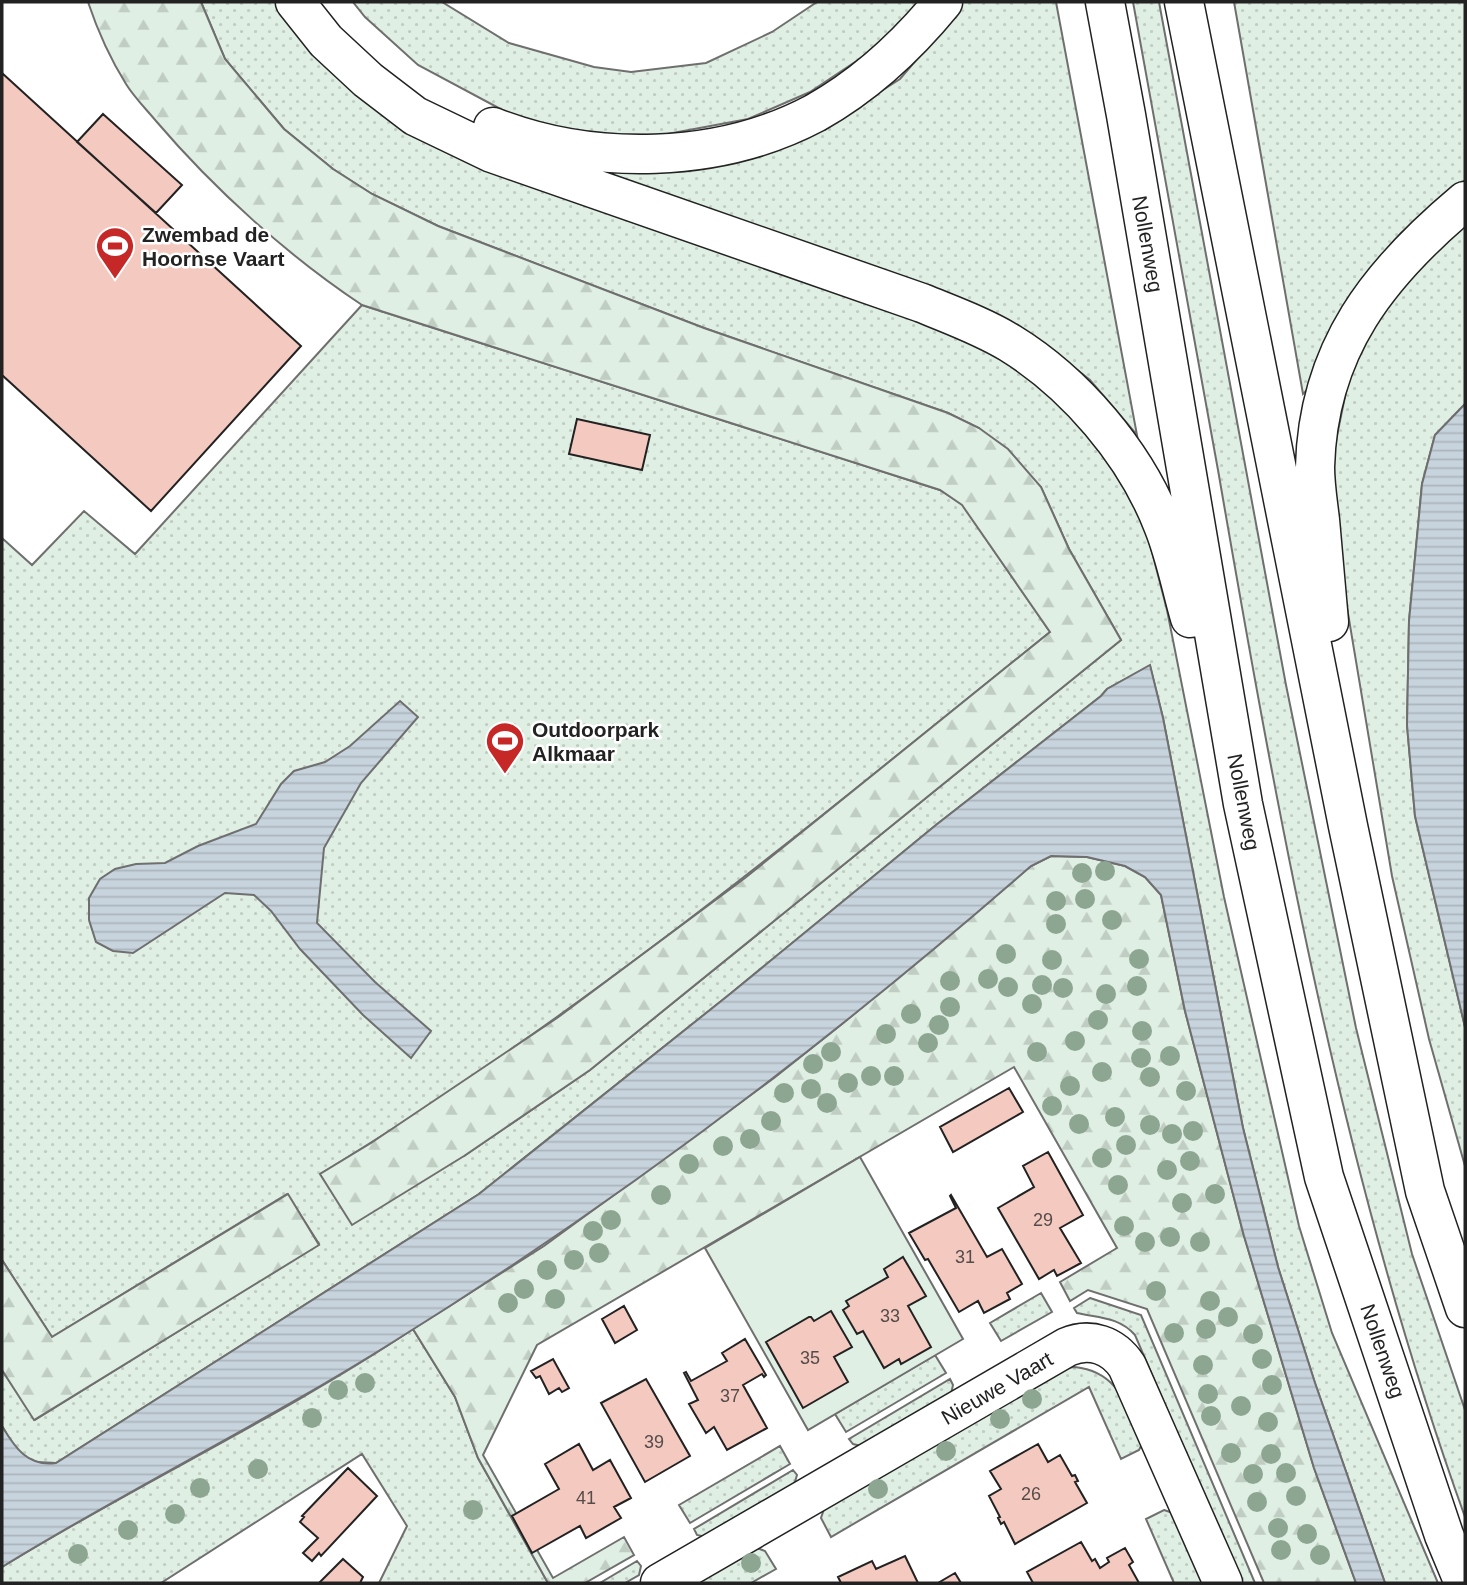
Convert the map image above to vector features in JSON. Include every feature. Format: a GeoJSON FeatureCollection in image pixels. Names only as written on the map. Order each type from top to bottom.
{"type":"FeatureCollection","features":[{"type":"Feature","properties":{"kind":"main road"},"geometry":{"type":"LineString","coordinates":[[295,2],[326,41],[368,80],[415,116],[492,153],[922,303],[1008,342],[1046,368],[1111,433],[1140,480],[1163,525],[1243,804]]}},
{"type":"Feature","properties":{"kind":"main road"},"geometry":{"type":"LineString","coordinates":[[328,2],[345,24],[394,70],[435,99],[472,119],[522,138],[569,148],[658,153],[703,149],[756,137],[814,113],[857,86],[898,53],[943,2]]}},
{"type":"Feature","properties":{"kind":"main road","name":"Nollenweg"},"geometry":{"type":"LineString","coordinates":[[1105,2],[1129,128],[1243,804],[1324,1177],[1444,1535],[1464,1583]]}},
{"type":"Feature","properties":{"kind":"main road"},"geometry":{"type":"LineString","coordinates":[[1184,2],[1348,826],[1425,1191],[1465,1308]]}},
{"type":"Feature","properties":{"kind":"main road"},"geometry":{"type":"LineString","coordinates":[[1348,826],[1315,470],[1318,425],[1329,381],[1346,339],[1382,282],[1428,232],[1465,201]]}},
{"type":"Feature","properties":{"kind":"main road","name":"Nieuwe Vaart"},"geometry":{"type":"LineString","coordinates":[[660,1583],[1077,1342],[1093,1342],[1121,1356],[1223,1583]]}},
{"type":"Feature","properties":{"kind":"green space"},"geometry":{"type":"Polygon","coordinates":[[[88,2],[201,2],[225,59],[284,129],[333,169],[372,194],[438,226],[704,328],[948,413],[979,428],[1008,449],[1041,487],[1069,549],[1121,640],[590,1070],[464,1156],[352,1225],[320,1174],[371,1143],[557,1018],[745,878],[1050,632],[962,505],[940,490],[362,305],[307,265],[253,220],[178,146],[126,84],[105,44],[88,2]]]}},
{"type":"Feature","properties":{"kind":"green space"},"geometry":{"type":"Polygon","coordinates":[[[201,2],[279,2],[327,61],[957,333],[1039,381],[1106,453],[1144,521],[1167,610],[1224,897],[1299,1226],[1332,1333],[1438,1583],[1385,1583],[1315,1383],[1278,1267],[1243,1128],[1163,718],[1150,666],[1107,689],[479,1194],[56,1463],[37,1462],[25,1457],[15,1448],[2,1426],[2,1370],[35,1420],[319,1244],[287,1194],[52,1337],[2,1260],[2,538],[32,565],[84,511],[135,554],[362,305],[940,490],[962,504],[1050,632],[784,846],[603,984],[511,1050],[320,1174],[464,1156],[590,1070],[1121,640],[1069,549],[1041,487],[979,428],[948,413],[704,328],[438,226],[372,194],[333,169],[284,129],[225,59],[201,2]]]}},
{"type":"Feature","properties":{"kind":"green space"},"geometry":{"type":"Polygon","coordinates":[[[353,2],[442,2],[509,43],[594,67],[631,72],[706,63],[772,32],[817,2],[921,2],[896,31],[810,92],[748,119],[662,135],[593,134],[537,123],[508,113],[418,65],[365,17],[353,2]]]}},
{"type":"Feature","properties":{"kind":"green space"},"geometry":{"type":"Polygon","coordinates":[[[957,2],[1056,2],[1137,435],[1090,380],[1055,352],[604,173],[691,165],[870,98],[900,79],[925,50],[957,2]]]}},
{"type":"Feature","properties":{"kind":"green space"},"geometry":{"type":"Polygon","coordinates":[[[1133,2],[1159,2],[1286,685],[1356,1028],[1412,1254],[1465,1410],[1465,1517],[1422,1389],[1384,1260],[1349,1130],[1319,999],[1265,735],[1133,2]]]}},
{"type":"Feature","properties":{"kind":"green space"},"geometry":{"type":"Polygon","coordinates":[[[1234,2],[1465,2],[1465,180],[1401,233],[1371,270],[1315,382],[1303,394],[1234,2]]]}},
{"type":"Feature","properties":{"kind":"green space"},"geometry":{"type":"Polygon","coordinates":[[[1465,222],[1465,404],[1435,435],[1422,484],[1409,621],[1407,725],[1415,816],[1465,1027],[1465,1166],[1429,1039],[1392,876],[1331,512],[1332,460],[1350,372],[1377,317],[1402,283],[1465,222]]]}},
{"type":"Feature","properties":{"kind":"green space"},"geometry":{"type":"Polygon","coordinates":[[[1051,856],[1087,857],[1125,866],[1145,877],[1161,895],[1185,1011],[1244,1236],[1314,1468],[1356,1583],[1264,1583],[1147,1309],[1088,1290],[1070,1301],[1060,1282],[1117,1248],[1014,1067],[537,1345],[483,1455],[553,1578],[624,1537],[634,1555],[585,1583],[548,1583],[478,1458],[455,1397],[413,1329],[544,1246],[774,1078],[1031,866],[1051,856]]]}},
{"type":"Feature","properties":{"kind":"green space"},"geometry":{"type":"Polygon","coordinates":[[[860,1157],[963,1339],[808,1430],[705,1248],[860,1157]]]}},
{"type":"Feature","properties":{"kind":"green space"},"geometry":{"type":"Polygon","coordinates":[[[288,1194],[319,1245],[34,1420],[2,1370],[2,1260],[52,1337],[288,1194]]]}},
{"type":"Feature","properties":{"kind":"green space"},"geometry":{"type":"Polygon","coordinates":[[[1041,1293],[1052,1312],[1001,1341],[990,1323],[1041,1293]]]}},
{"type":"Feature","properties":{"kind":"green space"},"geometry":{"type":"Polygon","coordinates":[[[1090,1298],[1141,1315],[1255,1583],[1242,1583],[1135,1335],[1115,1321],[1077,1313],[1074,1308],[1090,1298]]]}},
{"type":"Feature","properties":{"kind":"green space"},"geometry":{"type":"Polygon","coordinates":[[[413,1329],[455,1397],[478,1458],[548,1583],[379,1583],[407,1526],[362,1454],[161,1583],[2,1583],[2,1567],[312,1392],[413,1329]]]}},
{"type":"Feature","properties":{"kind":"green space"},"geometry":{"type":"Polygon","coordinates":[[[935,1355],[946,1373],[846,1432],[835,1414],[935,1355]]]}},
{"type":"Feature","properties":{"kind":"green space"},"geometry":{"type":"Polygon","coordinates":[[[1075,1367],[1102,1376],[1120,1393],[1143,1442],[1139,1450],[1121,1459],[1089,1387],[831,1537],[821,1518],[824,1509],[1066,1368],[1075,1367]]]}},
{"type":"Feature","properties":{"kind":"green space"},"geometry":{"type":"Polygon","coordinates":[[[950,1379],[953,1385],[951,1394],[861,1446],[853,1444],[849,1439],[950,1379]]]}},
{"type":"Feature","properties":{"kind":"green space"},"geometry":{"type":"Polygon","coordinates":[[[780,1446],[790,1464],[690,1523],[679,1505],[780,1446]]]}},
{"type":"Feature","properties":{"kind":"green space"},"geometry":{"type":"Polygon","coordinates":[[[793,1470],[797,1475],[794,1485],[706,1537],[697,1535],[694,1529],[793,1470]]]}},
{"type":"Feature","properties":{"kind":"green space"},"geometry":{"type":"Polygon","coordinates":[[[1164,1510],[1173,1513],[1203,1583],[1174,1583],[1146,1519],[1164,1510]]]}},
{"type":"Feature","properties":{"kind":"green space"},"geometry":{"type":"Polygon","coordinates":[[[757,1548],[765,1551],[776,1569],[751,1583],[697,1583],[757,1548]]]}},
{"type":"Feature","properties":{"kind":"green space"},"geometry":{"type":"Polygon","coordinates":[[[637,1561],[641,1566],[639,1575],[625,1583],[600,1583],[637,1561]]]}},
{"type":"Feature","properties":{"kind":"shaded area"},"geometry":{"type":"Polygon","coordinates":[[[1465,404],[1465,1027],[1415,816],[1407,725],[1409,621],[1422,484],[1435,435],[1465,404]]]}},
{"type":"Feature","properties":{"kind":"shaded area"},"geometry":{"type":"Polygon","coordinates":[[[1150,665],[1163,718],[1243,1128],[1278,1267],[1315,1383],[1385,1583],[1356,1583],[1314,1468],[1244,1236],[1185,1011],[1161,895],[1145,877],[1125,866],[1087,857],[1051,856],[1031,866],[879,994],[721,1117],[641,1176],[477,1289],[345,1371],[2,1567],[2,1426],[17,1448],[30,1459],[56,1463],[479,1194],[1107,689],[1150,665]]]}},
{"type":"Feature","properties":{"kind":"shaded area"},"geometry":{"type":"Polygon","coordinates":[[[400,701],[418,717],[361,783],[324,848],[317,923],[375,982],[431,1031],[411,1058],[363,1015],[300,949],[271,911],[254,895],[225,893],[133,953],[113,951],[96,942],[89,920],[89,898],[100,879],[115,869],[136,864],[165,863],[198,846],[256,824],[281,784],[294,771],[325,762],[350,746],[400,701]]]}},
{"type":"Feature","properties":{"kind":"building","name":"Zwembad de Hoornse Vaart"},"geometry":{"type":"Polygon","coordinates":[[[2,73],[301,346],[151,511],[2,375],[2,73]]]}},
{"type":"Feature","properties":{"kind":"building"},"geometry":{"type":"Polygon","coordinates":[[[103,114],[182,185],[156,213],[77,142],[103,114]]]}},
{"type":"Feature","properties":{"kind":"building"},"geometry":{"type":"Polygon","coordinates":[[[577,419],[650,435],[642,470],[569,454],[577,419]]]}},
{"type":"Feature","properties":{"kind":"building"},"geometry":{"type":"Polygon","coordinates":[[[1009,1088],[1023,1112],[953,1152],[940,1127],[1009,1088]]]}},
{"type":"Feature","properties":{"kind":"building"},"geometry":{"type":"Polygon","coordinates":[[[1048,1152],[1083,1215],[1060,1228],[1081,1263],[1057,1276],[1054,1270],[1039,1279],[998,1208],[1034,1187],[1023,1166],[1048,1152]]]}},
{"type":"Feature","properties":{"kind":"building"},"geometry":{"type":"Polygon","coordinates":[[[951,1195],[987,1257],[1002,1249],[1022,1284],[1007,1293],[1010,1299],[984,1313],[978,1301],[959,1312],[928,1259],[925,1260],[909,1233],[956,1208],[951,1195]]]}},
{"type":"Feature","properties":{"kind":"building"},"geometry":{"type":"Polygon","coordinates":[[[903,1257],[926,1296],[908,1306],[931,1347],[901,1364],[899,1359],[884,1368],[863,1331],[857,1334],[843,1310],[849,1306],[846,1301],[888,1277],[884,1269],[903,1257]]]}},
{"type":"Feature","properties":{"kind":"building"},"geometry":{"type":"Polygon","coordinates":[[[624,1306],[637,1330],[615,1343],[602,1319],[624,1306]]]}},
{"type":"Feature","properties":{"kind":"building"},"geometry":{"type":"Polygon","coordinates":[[[831,1311],[852,1347],[834,1357],[848,1382],[803,1408],[766,1342],[809,1317],[814,1321],[831,1311]]]}},
{"type":"Feature","properties":{"kind":"building"},"geometry":{"type":"Polygon","coordinates":[[[745,1339],[766,1375],[764,1377],[762,1374],[743,1385],[767,1428],[727,1450],[714,1427],[706,1433],[689,1404],[698,1400],[684,1373],[686,1372],[691,1381],[727,1361],[722,1353],[745,1339]]]}},
{"type":"Feature","properties":{"kind":"building"},"geometry":{"type":"Polygon","coordinates":[[[553,1359],[569,1388],[562,1392],[559,1388],[549,1394],[540,1376],[536,1378],[531,1371],[553,1359]]]}},
{"type":"Feature","properties":{"kind":"building"},"geometry":{"type":"Polygon","coordinates":[[[646,1379],[690,1456],[645,1482],[601,1403],[646,1379]]]}},
{"type":"Feature","properties":{"kind":"building"},"geometry":{"type":"Polygon","coordinates":[[[579,1444],[593,1470],[610,1460],[631,1498],[614,1507],[621,1518],[586,1538],[580,1526],[532,1553],[512,1516],[559,1489],[545,1464],[579,1444]]]}},
{"type":"Feature","properties":{"kind":"building"},"geometry":{"type":"Polygon","coordinates":[[[1038,1444],[1048,1462],[1060,1455],[1072,1476],[1075,1475],[1078,1481],[1075,1482],[1087,1503],[1015,1544],[1004,1522],[1001,1524],[989,1496],[1001,1489],[990,1471],[1038,1444]]]}},
{"type":"Feature","properties":{"kind":"building"},"geometry":{"type":"Polygon","coordinates":[[[348,1468],[377,1496],[321,1556],[319,1553],[312,1561],[303,1553],[318,1538],[300,1522],[304,1517],[302,1516],[348,1468]]]}},
{"type":"Feature","properties":{"kind":"building"},"geometry":{"type":"Polygon","coordinates":[[[1081,1542],[1092,1561],[1095,1559],[1100,1568],[1109,1562],[1107,1558],[1125,1548],[1133,1562],[1129,1565],[1139,1583],[1033,1583],[1027,1572],[1081,1542]]]}},
{"type":"Feature","properties":{"kind":"building"},"geometry":{"type":"Polygon","coordinates":[[[905,1556],[918,1583],[841,1583],[838,1577],[872,1561],[876,1569],[905,1556]]]}},
{"type":"Feature","properties":{"kind":"building"},"geometry":{"type":"Polygon","coordinates":[[[343,1559],[363,1577],[360,1583],[319,1583],[343,1559]]]}},
{"type":"Feature","properties":{"kind":"building"},"geometry":{"type":"Polygon","coordinates":[[[955,1573],[961,1583],[938,1583],[955,1573]]]}},
{"type":"Feature","properties":{"kind":"place","name":"Zwembad de Hoornse Vaart"},"geometry":{"type":"Point","coordinates":[115,280]}},
{"type":"Feature","properties":{"kind":"place","name":"Outdoorpark Alkmaar"},"geometry":{"type":"Point","coordinates":[505,775]}}]}
